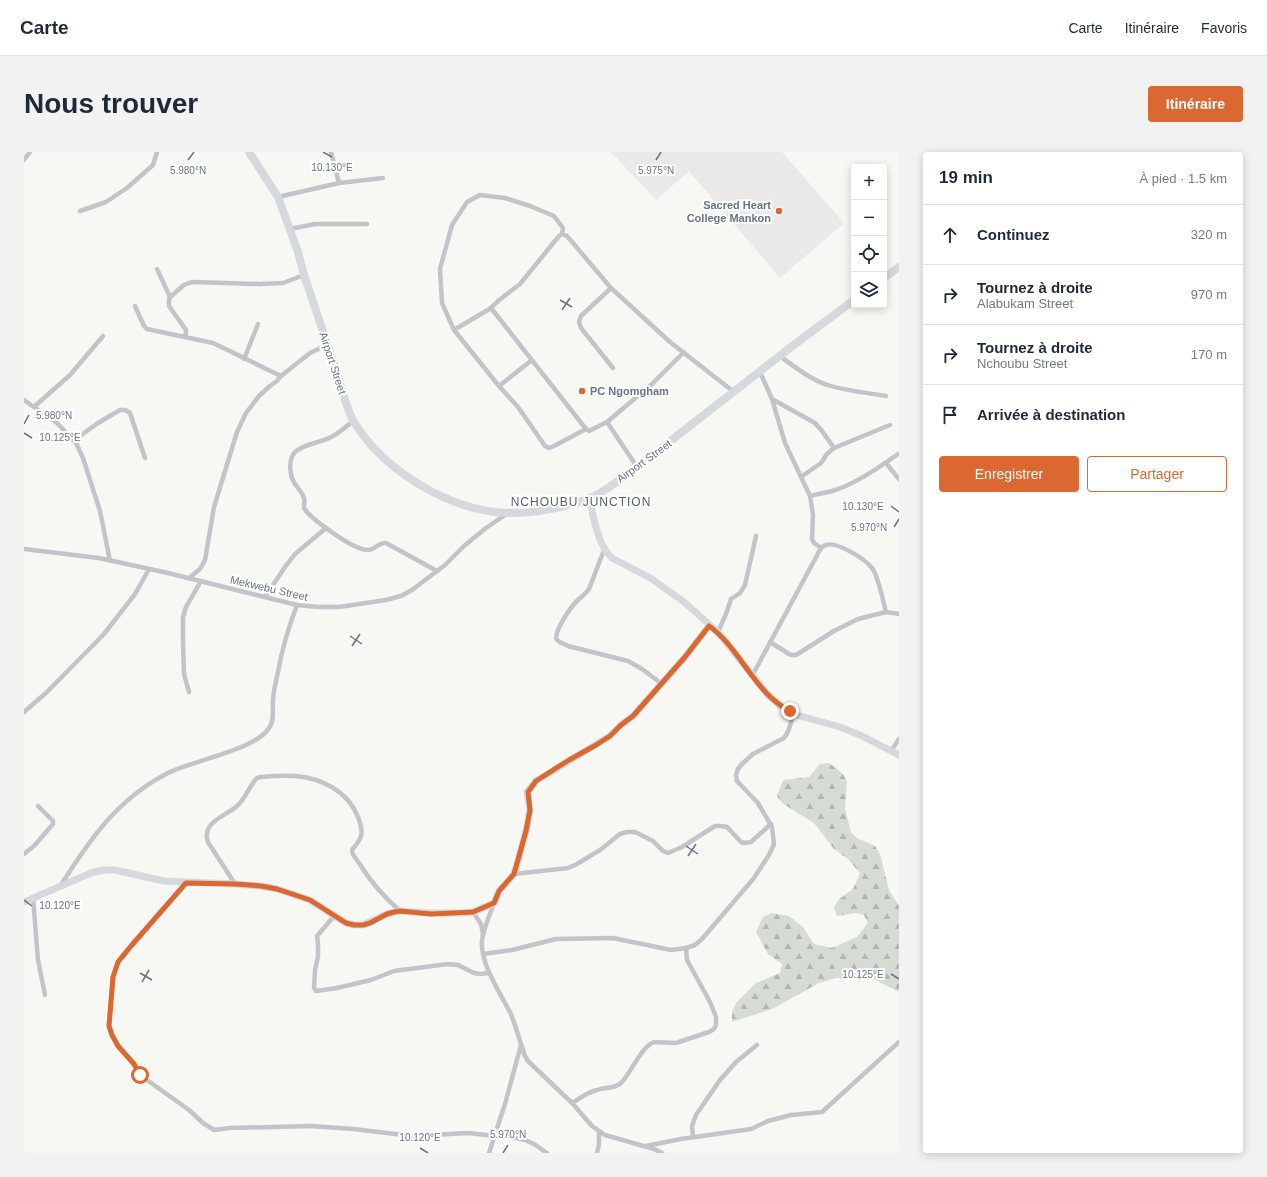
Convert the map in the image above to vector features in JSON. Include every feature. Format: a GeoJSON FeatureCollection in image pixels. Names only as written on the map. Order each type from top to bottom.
{"type":"FeatureCollection","features":[{"type":"Feature","properties":{"kind":"highway","name":"Airport Street"},"geometry":{"type":"LineString","coordinates":[[249,152],[278,197],[290,229],[353,421],[376,450],[418,484],[436,494],[474,508],[508,513],[544,510],[589,498],[637,468],[851,302]]}},
{"type":"Feature","properties":{"kind":"highway"},"geometry":{"type":"LineString","coordinates":[[887,276],[899,267]]}},
{"type":"Feature","properties":{"kind":"street"},"geometry":{"type":"LineString","coordinates":[[24,160],[30,152]]}},
{"type":"Feature","properties":{"kind":"street"},"geometry":{"type":"LineString","coordinates":[[80,211],[106,202],[127,188],[153,165],[157,152]]}},
{"type":"Feature","properties":{"kind":"street"},"geometry":{"type":"LineString","coordinates":[[331,152],[339,183]]}},
{"type":"Feature","properties":{"kind":"street"},"geometry":{"type":"LineString","coordinates":[[278,197],[339,183],[383,178]]}},
{"type":"Feature","properties":{"kind":"street"},"geometry":{"type":"LineString","coordinates":[[454,330],[491,308],[498,300],[520,284],[562,234],[563,228],[554,216],[505,198],[480,195],[467,202],[452,225],[440,269],[442,303],[454,330],[518,407],[545,446],[549,448],[586,429],[589,431],[607,422],[652,384],[684,352]]}},
{"type":"Feature","properties":{"kind":"street"},"geometry":{"type":"LineString","coordinates":[[290,229],[316,224],[367,224]]}},
{"type":"Feature","properties":{"kind":"street"},"geometry":{"type":"LineString","coordinates":[[562,234],[568,236],[611,288],[684,352],[734,392]]}},
{"type":"Feature","properties":{"kind":"street"},"geometry":{"type":"LineString","coordinates":[[157,269],[170,297],[169,306],[186,330],[184,337]]}},
{"type":"Feature","properties":{"kind":"street"},"geometry":{"type":"LineString","coordinates":[[170,297],[184,285],[192,282],[260,284],[284,283],[304,275]]}},
{"type":"Feature","properties":{"kind":"street"},"geometry":{"type":"LineString","coordinates":[[611,288],[581,316],[579,322],[581,328],[614,368]]}},
{"type":"Feature","properties":{"kind":"street"},"geometry":{"type":"LineString","coordinates":[[135,306],[144,326],[147,329],[213,343],[282,376]]}},
{"type":"Feature","properties":{"kind":"street"},"geometry":{"type":"LineString","coordinates":[[491,308],[586,429]]}},
{"type":"Feature","properties":{"kind":"street"},"geometry":{"type":"LineString","coordinates":[[244,359],[258,324]]}},
{"type":"Feature","properties":{"kind":"street"},"geometry":{"type":"LineString","coordinates":[[35,406],[70,375],[103,336]]}},
{"type":"Feature","properties":{"kind":"street"},"geometry":{"type":"LineString","coordinates":[[189,578],[200,569],[205,560],[214,507],[237,432],[246,413],[259,396],[282,376],[310,353],[327,344]]}},
{"type":"Feature","properties":{"kind":"street"},"geometry":{"type":"LineString","coordinates":[[780,356],[795,368],[822,383],[886,396]]}},
{"type":"Feature","properties":{"kind":"street"},"geometry":{"type":"LineString","coordinates":[[499,386],[532,360]]}},
{"type":"Feature","properties":{"kind":"street"},"geometry":{"type":"LineString","coordinates":[[760,372],[772,399],[785,443],[810,496],[813,515],[812,539],[814,543],[821,548]]}},
{"type":"Feature","properties":{"kind":"street"},"geometry":{"type":"LineString","coordinates":[[772,399],[815,423],[834,448]]}},
{"type":"Feature","properties":{"kind":"street"},"geometry":{"type":"LineString","coordinates":[[24,400],[35,406],[57,423],[76,443],[83,458],[100,511],[110,561]]}},
{"type":"Feature","properties":{"kind":"street"},"geometry":{"type":"LineString","coordinates":[[76,443],[80,436],[98,423],[120,410],[125,410],[130,413],[145,458]]}},
{"type":"Feature","properties":{"kind":"street"},"geometry":{"type":"LineString","coordinates":[[353,421],[333,436],[300,448],[294,452],[291,457],[290,462],[293,482],[304,498],[304,508],[326,528],[346,541],[365,550],[373,549],[381,543],[386,543],[436,571]]}},
{"type":"Feature","properties":{"kind":"street"},"geometry":{"type":"LineString","coordinates":[[607,422],[637,468]]}},
{"type":"Feature","properties":{"kind":"street"},"geometry":{"type":"LineString","coordinates":[[801,477],[821,463],[827,454],[834,448],[890,425]]}},
{"type":"Feature","properties":{"kind":"street"},"geometry":{"type":"LineString","coordinates":[[810,496],[832,491],[848,484],[886,463],[898,454]]}},
{"type":"Feature","properties":{"kind":"street"},"geometry":{"type":"LineString","coordinates":[[886,463],[899,479]]}},
{"type":"Feature","properties":{"kind":"street"},"geometry":{"type":"LineString","coordinates":[[589,498],[604,550],[612,558],[652,579],[684,602],[709,626],[718,632],[769,696],[783,708],[793,714],[840,727],[860,735],[899,755]]}},
{"type":"Feature","properties":{"kind":"street","name":"Mekwebu Street"},"geometry":{"type":"LineString","coordinates":[[24,549],[110,561],[149,569],[297,605],[339,607],[386,600],[401,596],[412,590],[481,533],[508,513]]}},
{"type":"Feature","properties":{"kind":"street"},"geometry":{"type":"LineString","coordinates":[[265,597],[295,554],[326,528]]}},
{"type":"Feature","properties":{"kind":"street"},"geometry":{"type":"LineString","coordinates":[[718,632],[731,599],[740,593],[745,586],[756,536]]}},
{"type":"Feature","properties":{"kind":"street"},"geometry":{"type":"LineString","coordinates":[[752,676],[821,548],[825,545],[828,544],[839,547],[859,557],[872,568],[877,578],[886,612]]}},
{"type":"Feature","properties":{"kind":"street"},"geometry":{"type":"LineString","coordinates":[[604,550],[589,589],[574,604],[556,634],[556,638],[559,642],[568,646],[628,661],[642,669],[662,684]]}},
{"type":"Feature","properties":{"kind":"street"},"geometry":{"type":"LineString","coordinates":[[24,712],[47,692],[104,634],[135,594],[149,569]]}},
{"type":"Feature","properties":{"kind":"street"},"geometry":{"type":"LineString","coordinates":[[189,692],[184,674],[183,616],[186,607],[201,581]]}},
{"type":"Feature","properties":{"kind":"street"},"geometry":{"type":"LineString","coordinates":[[60,886],[80,854],[106,821],[136,792],[165,774],[178,768],[242,747],[262,736],[270,728],[278,670],[288,628],[297,605]]}},
{"type":"Feature","properties":{"kind":"street"},"geometry":{"type":"LineString","coordinates":[[770,642],[790,654],[796,654],[834,630],[858,620],[886,612],[899,614]]}},
{"type":"Feature","properties":{"kind":"street"},"geometry":{"type":"LineString","coordinates":[[662,1153],[650,1150],[645,1146],[610,1137],[599,1131],[592,1126],[572,1102],[528,1061],[510,1014],[489,973],[482,941],[483,934],[499,891],[514,874],[526,831],[530,810],[528,792],[531,787],[542,777],[610,736],[633,716],[685,657],[709,626]]}},
{"type":"Feature","properties":{"kind":"street"},"geometry":{"type":"LineString","coordinates":[[484,954],[512,950],[556,938],[612,938],[671,950],[695,945],[702,939],[754,878],[769,855],[774,844],[773,831],[770,824],[758,803],[737,781],[736,775],[742,764],[753,754],[784,738],[788,734],[793,714]]}},
{"type":"Feature","properties":{"kind":"street"},"geometry":{"type":"LineString","coordinates":[[891,751],[899,739]]}},
{"type":"Feature","properties":{"kind":"street"},"geometry":{"type":"LineString","coordinates":[[235,884],[208,842],[206,836],[207,832],[216,820],[237,806],[257,778],[261,776],[295,776],[327,783],[346,798],[356,812],[361,827],[361,839],[352,850],[352,854],[363,871],[388,900],[400,911]]}},
{"type":"Feature","properties":{"kind":"street"},"geometry":{"type":"LineString","coordinates":[[24,854],[34,846],[53,821],[38,806]]}},
{"type":"Feature","properties":{"kind":"street"},"geometry":{"type":"LineString","coordinates":[[514,874],[568,868],[595,853],[620,834],[627,832],[634,832],[653,841],[663,851],[668,853],[682,847],[714,826],[727,827],[741,842],[748,843],[751,842],[770,824]]}},
{"type":"Feature","properties":{"kind":"street"},"geometry":{"type":"LineString","coordinates":[[24,902],[91,873],[104,870],[115,870],[164,881],[235,884],[277,889],[310,900],[350,925],[363,925],[387,914],[400,911],[431,914],[473,912],[494,903]]}},
{"type":"Feature","properties":{"kind":"street"},"geometry":{"type":"LineString","coordinates":[[186,883],[118,962],[113,977],[109,1026],[118,1046],[128,1056],[144,1079],[189,1110],[203,1123],[214,1130],[229,1128],[311,1126],[354,1129],[412,1136],[469,1133],[507,1136],[525,1140],[547,1153]]}},
{"type":"Feature","properties":{"kind":"street"},"geometry":{"type":"LineString","coordinates":[[33,898],[38,960],[45,995]]}},
{"type":"Feature","properties":{"kind":"street"},"geometry":{"type":"LineString","coordinates":[[473,912],[480,924],[483,934]]}},
{"type":"Feature","properties":{"kind":"street"},"geometry":{"type":"LineString","coordinates":[[334,916],[317,936],[318,957],[315,970],[314,988],[316,991],[371,980],[394,971],[448,964],[458,965],[474,973],[489,973]]}},
{"type":"Feature","properties":{"kind":"street"},"geometry":{"type":"LineString","coordinates":[[572,1102],[598,1089],[616,1087],[652,1043],[676,1044],[714,1029],[716,1017],[710,1002],[687,960],[686,948]]}},
{"type":"Feature","properties":{"kind":"street"},"geometry":{"type":"LineString","coordinates":[[645,1146],[693,1137],[751,1129],[768,1121],[791,1115],[822,1112],[899,1042]]}},
{"type":"Feature","properties":{"kind":"street"},"geometry":{"type":"LineString","coordinates":[[489,1153],[505,1104],[521,1045]]}},
{"type":"Feature","properties":{"kind":"street"},"geometry":{"type":"LineString","coordinates":[[693,1137],[692,1126],[696,1115],[720,1080],[736,1062],[757,1045]]}},
{"type":"Feature","properties":{"kind":"street"},"geometry":{"type":"LineString","coordinates":[[597,1153],[599,1131]]}},
{"type":"Feature","properties":{"kind":"shaded area","name":"Sacred Heart College Mankon"},"geometry":{"type":"Polygon","coordinates":[[[611,152],[782,152],[844,223],[780,278],[689,171],[656,200],[611,152]]]}},
{"type":"Feature","properties":{"kind":"green space"},"geometry":{"type":"Polygon","coordinates":[[[829,763],[842,773],[847,781],[845,809],[851,832],[857,838],[875,846],[880,854],[889,890],[899,906],[899,992],[873,979],[836,978],[819,983],[772,1009],[732,1022],[732,1012],[736,1003],[756,983],[780,973],[782,964],[768,954],[756,932],[763,917],[771,913],[789,916],[803,927],[814,944],[832,948],[857,937],[868,923],[864,915],[856,913],[837,916],[834,907],[838,900],[853,889],[860,873],[848,859],[834,849],[814,823],[782,803],[777,796],[783,780],[809,777],[820,764],[829,763]]]}},
{"type":"Feature","properties":{"kind":"place","name":"Sacred Heart College Mankon"},"geometry":{"type":"Point","coordinates":[779,211]}},
{"type":"Feature","properties":{"kind":"place","name":"PC Ngomgham"},"geometry":{"type":"Point","coordinates":[582,391]}},
{"type":"Feature","properties":{"kind":"district","name":"NCHOUBU JUNCTION"},"geometry":{"type":"Point","coordinates":[581,502]}},
{"type":"Feature","properties":{"kind":"route"},"geometry":{"type":"LineString","coordinates":[[140,1075],[128,1056],[118,1046],[109,1026],[113,977],[118,962],[186,883],[235,884],[277,889],[310,900],[350,925],[363,925],[387,914],[400,911],[431,914],[473,912],[494,903],[499,891],[514,874],[526,831],[530,810],[528,792],[536,781],[610,736],[633,716],[685,657],[709,626],[718,632],[769,696],[783,708],[790,711]]}}]}
